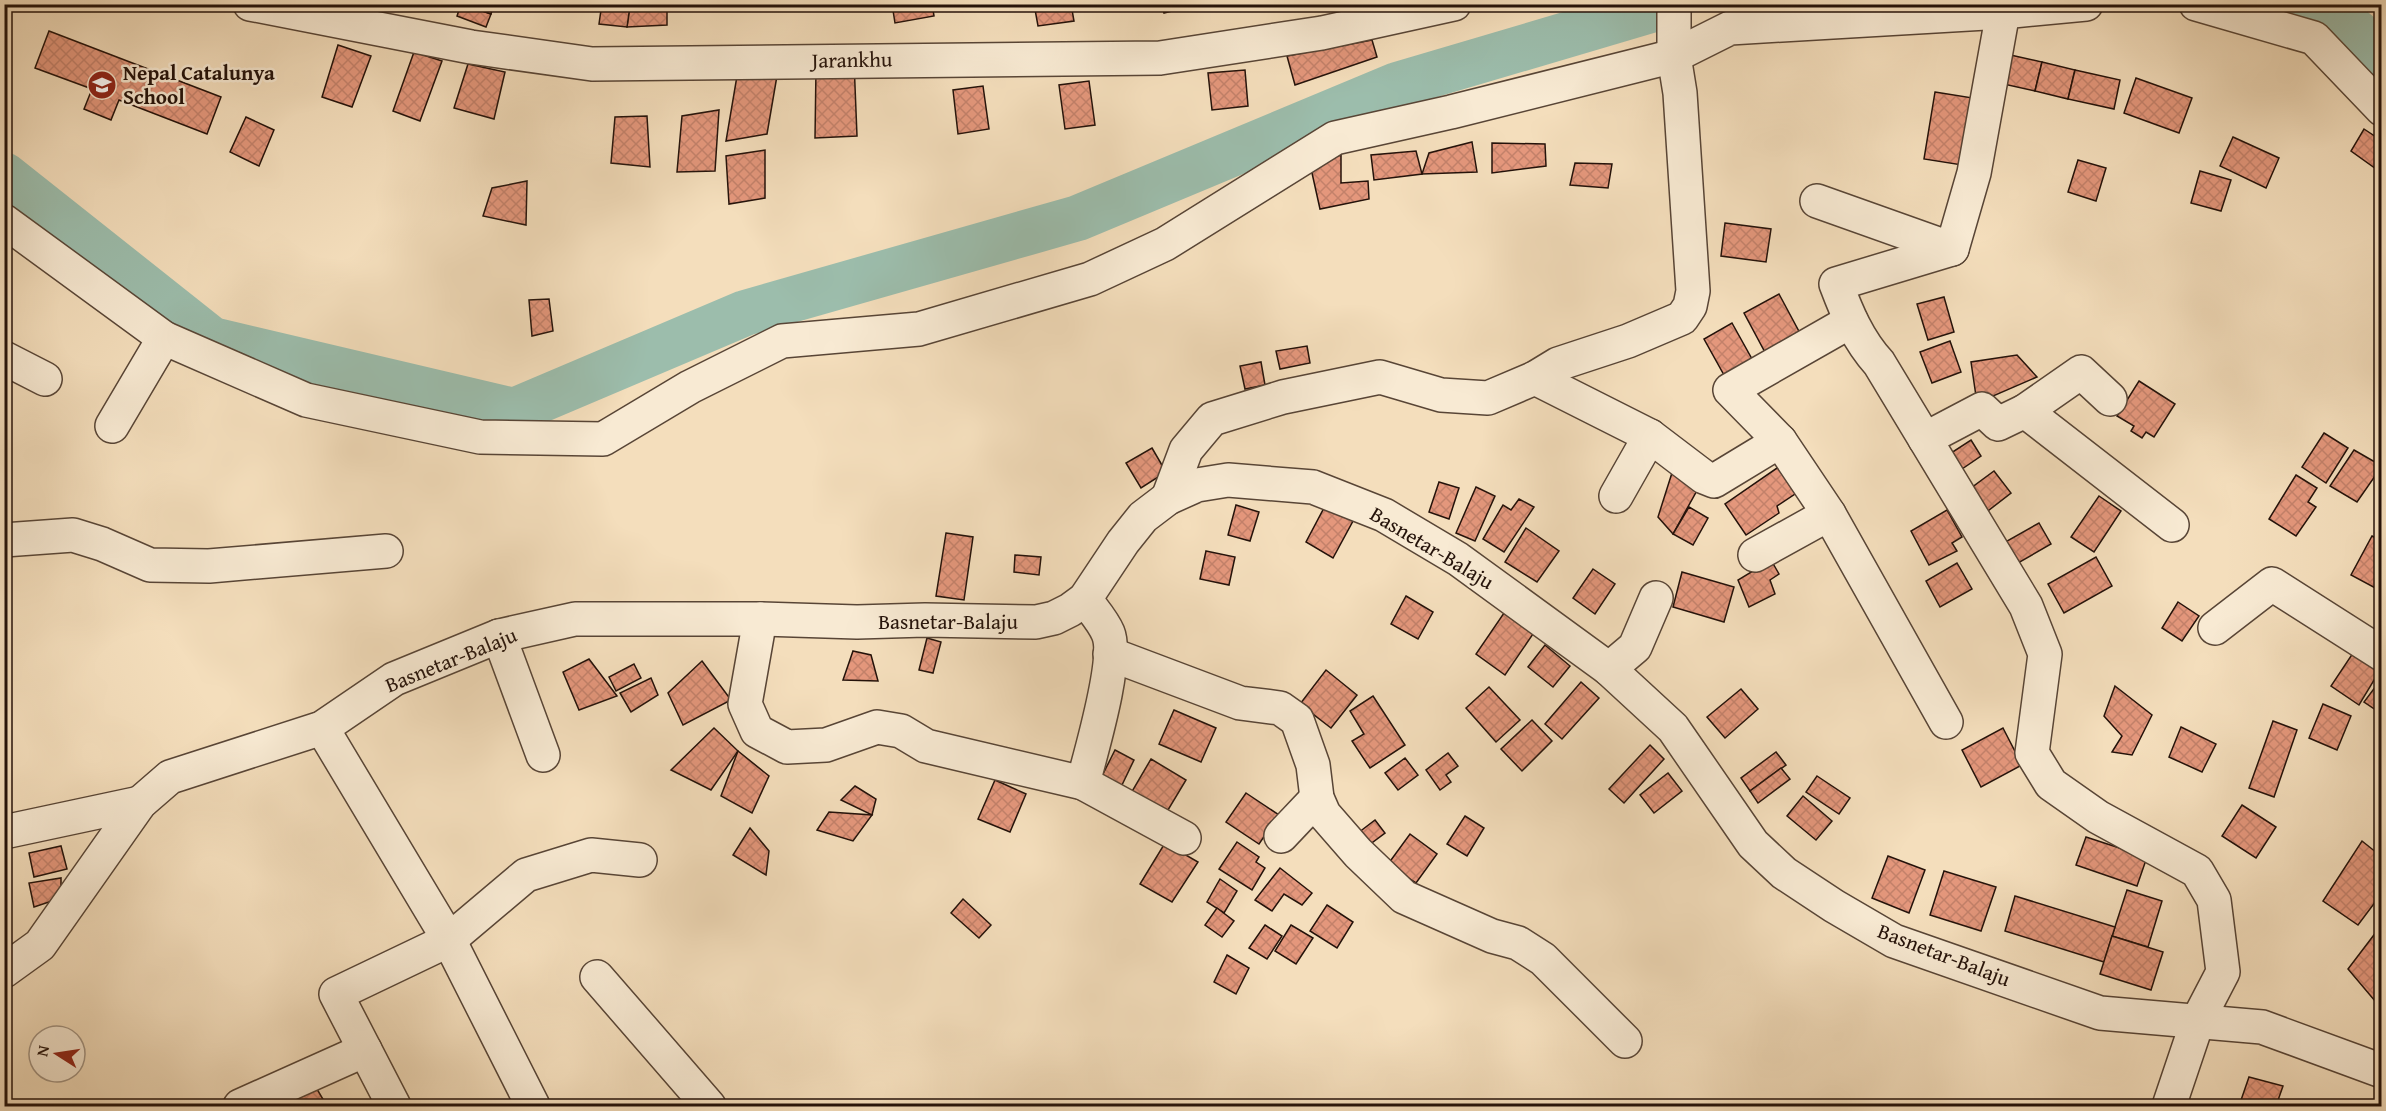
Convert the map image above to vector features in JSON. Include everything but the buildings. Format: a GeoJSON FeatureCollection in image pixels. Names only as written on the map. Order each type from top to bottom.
{"type":"FeatureCollection","features":[{"type":"Feature","properties":{"kind":"street","name":"Jarankhu"},"geometry":{"type":"LineString","coordinates":[[250,4],[471,47],[592,64],[1160,58],[1322,33],[1454,4]]}},
{"type":"Feature","properties":{"kind":"street"},"geometry":{"type":"LineString","coordinates":[[4,221],[164,338],[306,400],[480,437],[603,439],[690,387],[782,341],[919,329],[1090,279],[1165,244],[1335,138],[1451,112],[1674,30],[2003,12],[2086,4]]}},
{"type":"Feature","properties":{"kind":"street"},"geometry":{"type":"LineString","coordinates":[[2196,4],[2314,38],[2382,109]]}},
{"type":"Feature","properties":{"kind":"street"},"geometry":{"type":"LineString","coordinates":[[1952,249],[1974,173],[2003,12]]}},
{"type":"Feature","properties":{"kind":"street"},"geometry":{"type":"LineString","coordinates":[[1168,498],[1186,450],[1212,419],[1283,398],[1380,377],[1441,395],[1488,398],[1535,378],[1558,364],[1628,341],[1682,318],[1690,306],[1693,291],[1685,153],[1674,30]]}},
{"type":"Feature","properties":{"kind":"street"},"geometry":{"type":"LineString","coordinates":[[1817,201],[1952,249]]}},
{"type":"Feature","properties":{"kind":"street"},"geometry":{"type":"LineString","coordinates":[[1952,249],[1836,284],[1865,348],[1879,363],[2026,606],[2045,654],[2032,753],[2051,784],[2098,817],[2197,871],[2214,900],[2223,972],[2198,1020],[2169,1107]]}},
{"type":"Feature","properties":{"kind":"street"},"geometry":{"type":"LineString","coordinates":[[1851,321],[1730,390],[1780,441],[1829,514],[1946,722]]}},
{"type":"Feature","properties":{"kind":"street"},"geometry":{"type":"LineString","coordinates":[[112,426],[164,338]]}},
{"type":"Feature","properties":{"kind":"street"},"geometry":{"type":"LineString","coordinates":[[4,357],[45,379]]}},
{"type":"Feature","properties":{"kind":"street"},"geometry":{"type":"LineString","coordinates":[[1925,439],[1982,409],[1998,424],[2025,411],[2081,372],[2110,399]]}},
{"type":"Feature","properties":{"kind":"street"},"geometry":{"type":"LineString","coordinates":[[1535,378],[1650,436],[1704,477],[1714,481],[1780,441]]}},
{"type":"Feature","properties":{"kind":"street"},"geometry":{"type":"LineString","coordinates":[[2025,411],[2172,525]]}},
{"type":"Feature","properties":{"kind":"street"},"geometry":{"type":"LineString","coordinates":[[1616,496],[1650,436]]}},
{"type":"Feature","properties":{"kind":"street","name":"Basnetar-Balaju"},"geometry":{"type":"LineString","coordinates":[[4,971],[40,945],[141,803],[170,777],[322,728],[394,678],[499,636],[575,619],[1036,622],[1062,614],[1084,598],[1143,517],[1168,498],[1197,485],[1228,480],[1313,487],[1384,515],[1458,559],[1609,669],[1673,728],[1753,844],[1784,873],[1894,941],[2100,1012],[2262,1027],[2382,1071]]}},
{"type":"Feature","properties":{"kind":"street"},"geometry":{"type":"LineString","coordinates":[[1755,555],[1829,514]]}},
{"type":"Feature","properties":{"kind":"street"},"geometry":{"type":"LineString","coordinates":[[4,540],[73,535],[102,544],[150,565],[208,566],[386,551]]}},
{"type":"Feature","properties":{"kind":"street"},"geometry":{"type":"LineString","coordinates":[[2215,628],[2272,584],[2382,654]]}},
{"type":"Feature","properties":{"kind":"street"},"geometry":{"type":"LineString","coordinates":[[1083,783],[1106,692],[1110,654],[1109,634],[1084,598]]}},
{"type":"Feature","properties":{"kind":"street"},"geometry":{"type":"LineString","coordinates":[[1609,669],[1635,647],[1656,598]]}},
{"type":"Feature","properties":{"kind":"street"},"geometry":{"type":"LineString","coordinates":[[760,619],[745,704],[757,730],[787,747],[826,745],[877,727],[901,731],[926,746],[1083,783],[1184,838]]}},
{"type":"Feature","properties":{"kind":"street"},"geometry":{"type":"LineString","coordinates":[[499,636],[543,756]]}},
{"type":"Feature","properties":{"kind":"street"},"geometry":{"type":"LineString","coordinates":[[1110,654],[1240,703],[1280,708],[1297,720],[1313,765],[1317,798],[1324,814],[1358,853],[1404,897],[1492,936],[1518,943],[1543,959],[1625,1041]]}},
{"type":"Feature","properties":{"kind":"street"},"geometry":{"type":"LineString","coordinates":[[322,728],[449,940],[533,1107]]}},
{"type":"Feature","properties":{"kind":"street"},"geometry":{"type":"LineString","coordinates":[[1281,836],[1317,798]]}},
{"type":"Feature","properties":{"kind":"street"},"geometry":{"type":"LineString","coordinates":[[4,832],[141,803]]}},
{"type":"Feature","properties":{"kind":"street"},"geometry":{"type":"LineString","coordinates":[[394,1107],[336,994],[449,940],[526,875],[591,855],[640,860]]}},
{"type":"Feature","properties":{"kind":"street"},"geometry":{"type":"LineString","coordinates":[[597,977],[709,1107]]}},
{"type":"Feature","properties":{"kind":"street"},"geometry":{"type":"LineString","coordinates":[[240,1106],[365,1050]]}},
{"type":"Feature","properties":{"kind":"waterway"},"geometry":{"type":"LineString","coordinates":[[4,175],[212,340],[514,411],[745,313],[1078,218],[1397,85],[1671,4]]}},
{"type":"Feature","properties":{"kind":"waterway"},"geometry":{"type":"LineString","coordinates":[[2263,4],[2345,23],[2382,54]]}},
{"type":"Feature","properties":{"kind":"place","name":"Nepal Catalunya School"},"geometry":{"type":"Point","coordinates":[102,85]}}]}
